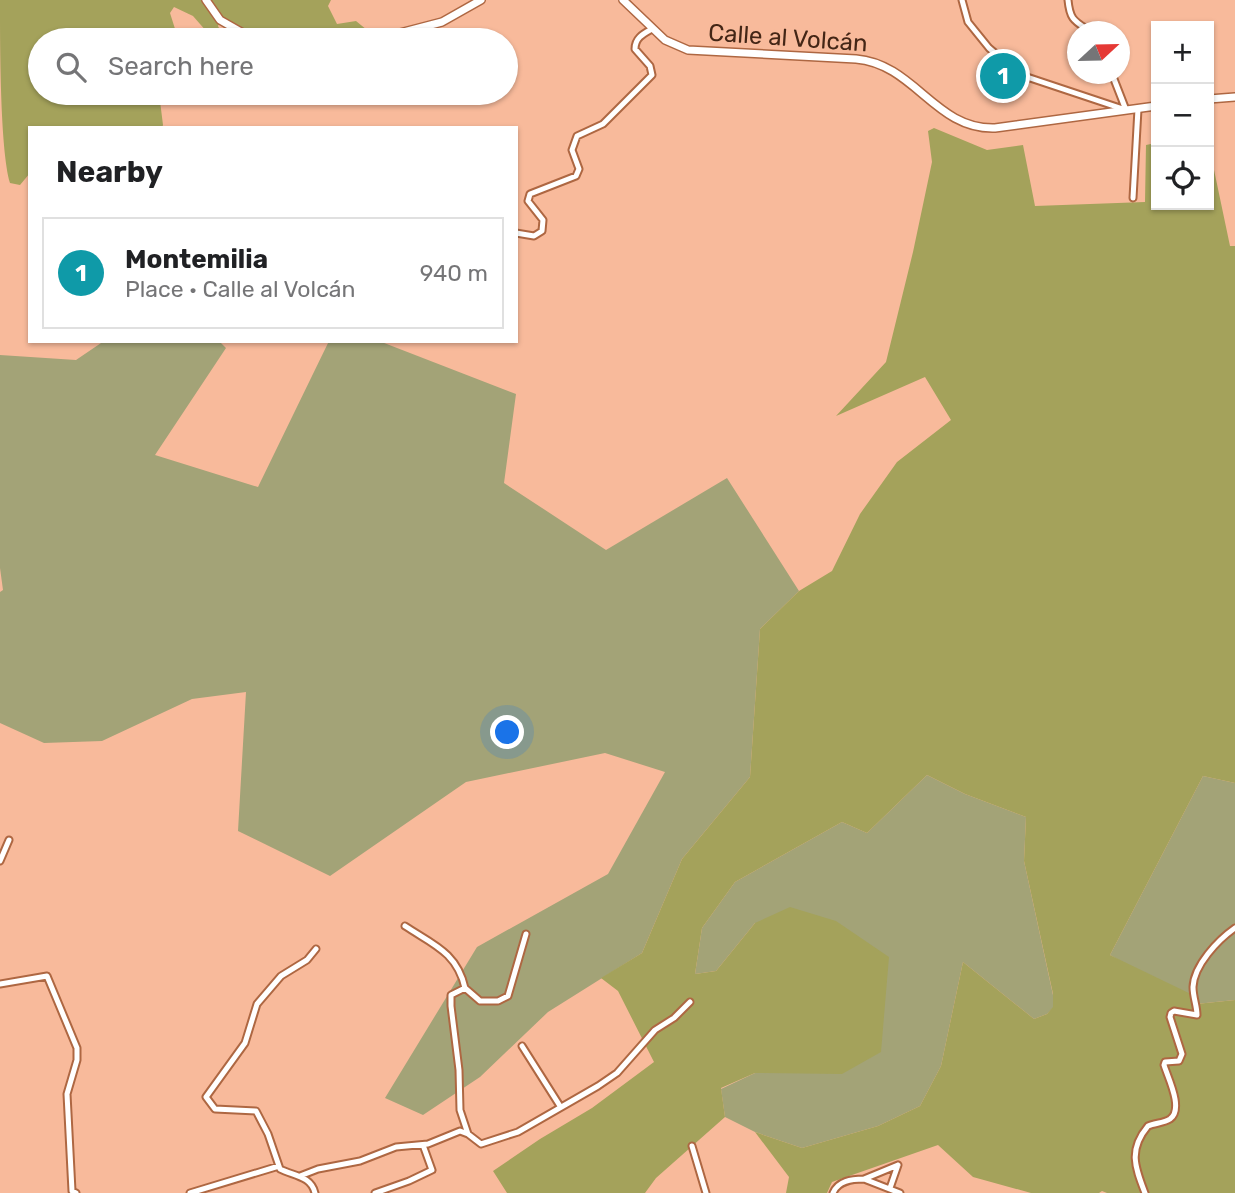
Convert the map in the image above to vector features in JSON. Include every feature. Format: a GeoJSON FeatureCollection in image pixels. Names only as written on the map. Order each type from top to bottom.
{"type":"FeatureCollection","features":[{"type":"Feature","properties":{"kind":"street"},"geometry":{"type":"LineString","coordinates":[[206,0],[220,20],[234,28]]}},
{"type":"Feature","properties":{"kind":"street"},"geometry":{"type":"LineString","coordinates":[[417,28],[447,20],[481,0]]}},
{"type":"Feature","properties":{"kind":"street","name":"Calle al Volcán"},"geometry":{"type":"LineString","coordinates":[[623,0],[652,29],[673,45],[688,50],[856,59],[877,63],[905,78],[950,116],[972,126],[995,128],[1151,107]]}},
{"type":"Feature","properties":{"kind":"street"},"geometry":{"type":"LineString","coordinates":[[962,0],[968,22],[989,48],[1021,75],[1126,110]]}},
{"type":"Feature","properties":{"kind":"street"},"geometry":{"type":"LineString","coordinates":[[1068,0],[1069,12],[1074,21]]}},
{"type":"Feature","properties":{"kind":"street"},"geometry":{"type":"LineString","coordinates":[[518,233],[534,236],[542,231],[543,220],[528,201],[530,194],[576,176],[579,169],[572,150],[577,136],[603,124],[652,75],[650,66],[635,45],[638,37],[652,29]]}},
{"type":"Feature","properties":{"kind":"street"},"geometry":{"type":"LineString","coordinates":[[1116,84],[1126,110]]}},
{"type":"Feature","properties":{"kind":"street"},"geometry":{"type":"LineString","coordinates":[[1214,99],[1235,97]]}},
{"type":"Feature","properties":{"kind":"street"},"geometry":{"type":"LineString","coordinates":[[1133,198],[1138,109]]}},
{"type":"Feature","properties":{"kind":"street"},"geometry":{"type":"LineString","coordinates":[[0,861],[9,840]]}},
{"type":"Feature","properties":{"kind":"street"},"geometry":{"type":"LineString","coordinates":[[405,926],[446,951],[453,960],[465,988],[480,1001],[498,1001],[508,996],[526,934]]}},
{"type":"Feature","properties":{"kind":"street"},"geometry":{"type":"LineString","coordinates":[[1145,1193],[1134,1161],[1137,1143],[1148,1126],[1173,1116],[1176,1104],[1164,1065],[1164,1062],[1179,1061],[1182,1054],[1171,1013],[1174,1011],[1196,1015],[1194,981],[1208,952],[1235,928]]}},
{"type":"Feature","properties":{"kind":"street"},"geometry":{"type":"LineString","coordinates":[[316,949],[307,960],[281,976],[257,1004],[245,1043],[206,1097],[215,1108],[256,1111],[268,1134],[278,1166],[300,1176],[314,1187],[316,1193]]}},
{"type":"Feature","properties":{"kind":"street"},"geometry":{"type":"LineString","coordinates":[[0,984],[47,976],[78,1048],[67,1094],[72,1191],[76,1193]]}},
{"type":"Feature","properties":{"kind":"street"},"geometry":{"type":"LineString","coordinates":[[465,988],[451,997],[459,1070],[460,1110],[468,1134]]}},
{"type":"Feature","properties":{"kind":"street"},"geometry":{"type":"LineString","coordinates":[[300,1176],[318,1169],[359,1161],[396,1147],[423,1145],[460,1132],[468,1134],[481,1144],[518,1132],[617,1073],[655,1030],[674,1018],[690,1002]]}},
{"type":"Feature","properties":{"kind":"street"},"geometry":{"type":"LineString","coordinates":[[522,1046],[560,1106]]}},
{"type":"Feature","properties":{"kind":"street"},"geometry":{"type":"LineString","coordinates":[[375,1193],[432,1170],[423,1145]]}},
{"type":"Feature","properties":{"kind":"street"},"geometry":{"type":"LineString","coordinates":[[692,1146],[706,1193]]}},
{"type":"Feature","properties":{"kind":"street"},"geometry":{"type":"LineString","coordinates":[[833,1193],[840,1184],[864,1179],[898,1165],[890,1188]]}},
{"type":"Feature","properties":{"kind":"street"},"geometry":{"type":"LineString","coordinates":[[190,1193],[278,1166]]}},
{"type":"Feature","properties":{"kind":"street"},"geometry":{"type":"LineString","coordinates":[[864,1179],[901,1193]]}},
{"type":"Feature","properties":{"kind":"green space"},"geometry":{"type":"Polygon","coordinates":[[[101,343],[221,343],[226,348],[155,455],[258,487],[328,343],[384,343],[516,394],[504,483],[606,550],[727,478],[799,591],[760,629],[750,777],[682,859],[642,953],[548,1012],[480,1077],[423,1115],[385,1098],[477,947],[608,874],[665,772],[605,753],[466,782],[330,876],[238,831],[246,692],[192,699],[102,741],[44,743],[0,723],[0,592],[3,590],[0,568],[0,355],[76,360],[101,343]]]}},
{"type":"Feature","properties":{"kind":"green space"},"geometry":{"type":"Polygon","coordinates":[[[927,775],[965,794],[1026,817],[1024,861],[1053,995],[1053,1008],[1047,1014],[1034,1019],[963,962],[941,1066],[920,1106],[878,1126],[802,1148],[755,1132],[725,1117],[721,1089],[755,1073],[792,1072],[755,923],[716,971],[695,974],[702,928],[735,882],[842,822],[867,833],[927,775]]]}},
{"type":"Feature","properties":{"kind":"green space"},"geometry":{"type":"Polygon","coordinates":[[[1203,776],[1235,783],[1235,1000],[1196,1004],[1110,955],[1203,776]]]}},
{"type":"Feature","properties":{"kind":"shaded area"},"geometry":{"type":"Polygon","coordinates":[[[0,0],[331,0],[328,6],[337,24],[356,21],[365,28],[235,28],[221,20],[219,28],[204,28],[193,16],[174,7],[170,13],[175,28],[28,28],[28,105],[160,105],[163,125],[28,126],[28,175],[20,185],[10,183],[4,146],[0,0]]]}},
{"type":"Feature","properties":{"kind":"shaded area"},"geometry":{"type":"Polygon","coordinates":[[[934,128],[987,150],[1023,145],[1035,206],[1145,202],[1146,145],[1151,144],[1151,210],[1214,210],[1214,170],[1230,246],[1235,246],[1235,783],[1203,776],[1110,955],[1195,996],[1196,1004],[1235,1000],[1235,1193],[1031,1193],[973,1177],[938,1145],[832,1182],[827,1193],[786,1193],[789,1177],[755,1132],[802,1148],[878,1126],[920,1106],[941,1066],[963,962],[1034,1019],[1047,1014],[1053,1007],[1053,994],[1024,861],[1026,817],[965,794],[927,775],[867,833],[842,822],[735,882],[702,928],[695,974],[716,971],[755,923],[790,907],[836,921],[889,957],[881,1052],[842,1074],[755,1073],[721,1088],[725,1117],[656,1178],[645,1193],[507,1193],[493,1171],[592,1108],[654,1062],[618,991],[601,978],[642,953],[682,859],[750,777],[760,629],[799,591],[832,571],[860,514],[897,462],[951,420],[925,377],[836,416],[886,362],[932,162],[928,131],[934,128]]]}},
{"type":"Feature","properties":{"kind":"place","name":"Montemilia"},"geometry":{"type":"Point","coordinates":[1003,76]}}]}
